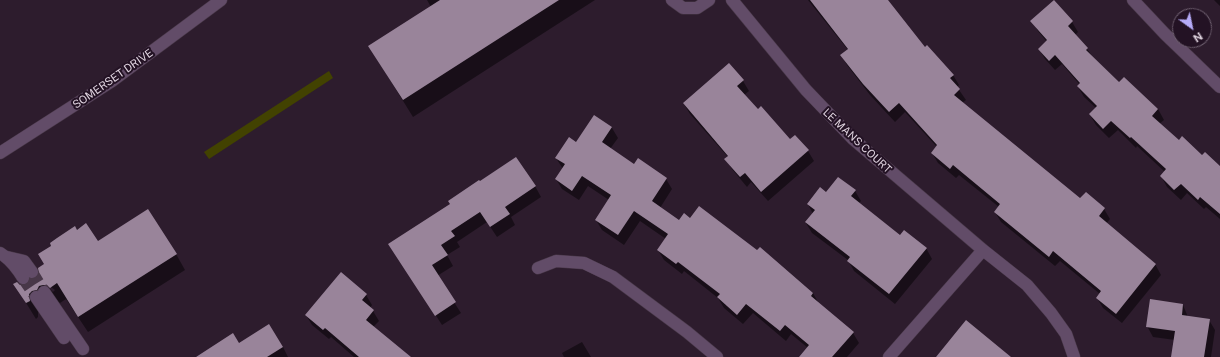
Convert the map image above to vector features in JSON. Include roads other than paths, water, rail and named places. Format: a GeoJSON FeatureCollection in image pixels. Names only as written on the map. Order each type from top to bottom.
{"type":"FeatureCollection","features":[{"type":"Feature","properties":{"kind":"street","name":"SOMERSET DRIVE"},"geometry":{"type":"LineString","coordinates":[[0,153],[112,81],[221,0]]}},
{"type":"Feature","properties":{"kind":"street"},"geometry":{"type":"LineString","coordinates":[[672,0],[683,8],[697,8],[709,0]]}},
{"type":"Feature","properties":{"kind":"street","name":"LE MANS COURT"},"geometry":{"type":"LineString","coordinates":[[732,0],[806,90],[853,139],[983,250],[1028,285],[1066,334],[1074,357]]}},
{"type":"Feature","properties":{"kind":"street"},"geometry":{"type":"LineString","coordinates":[[1133,0],[1165,34],[1220,87]]}},
{"type":"Feature","properties":{"kind":"street"},"geometry":{"type":"LineString","coordinates":[[889,357],[983,250]]}},
{"type":"Feature","properties":{"kind":"street"},"geometry":{"type":"LineString","coordinates":[[4,255],[18,270],[28,275]]}},
{"type":"Feature","properties":{"kind":"street"},"geometry":{"type":"LineString","coordinates":[[538,268],[556,261],[584,263],[613,277],[687,332],[717,357]]}},
{"type":"Feature","properties":{"kind":"street"},"geometry":{"type":"LineString","coordinates":[[64,338],[40,294],[83,349]]}},
{"type":"Feature","properties":{"kind":"tunnel"},"geometry":{"type":"LineString","coordinates":[[32,272],[44,292]]}},
{"type":"Feature","properties":{"kind":"tunnel"},"geometry":{"type":"LineString","coordinates":[[23,278],[36,297]]}}]}
